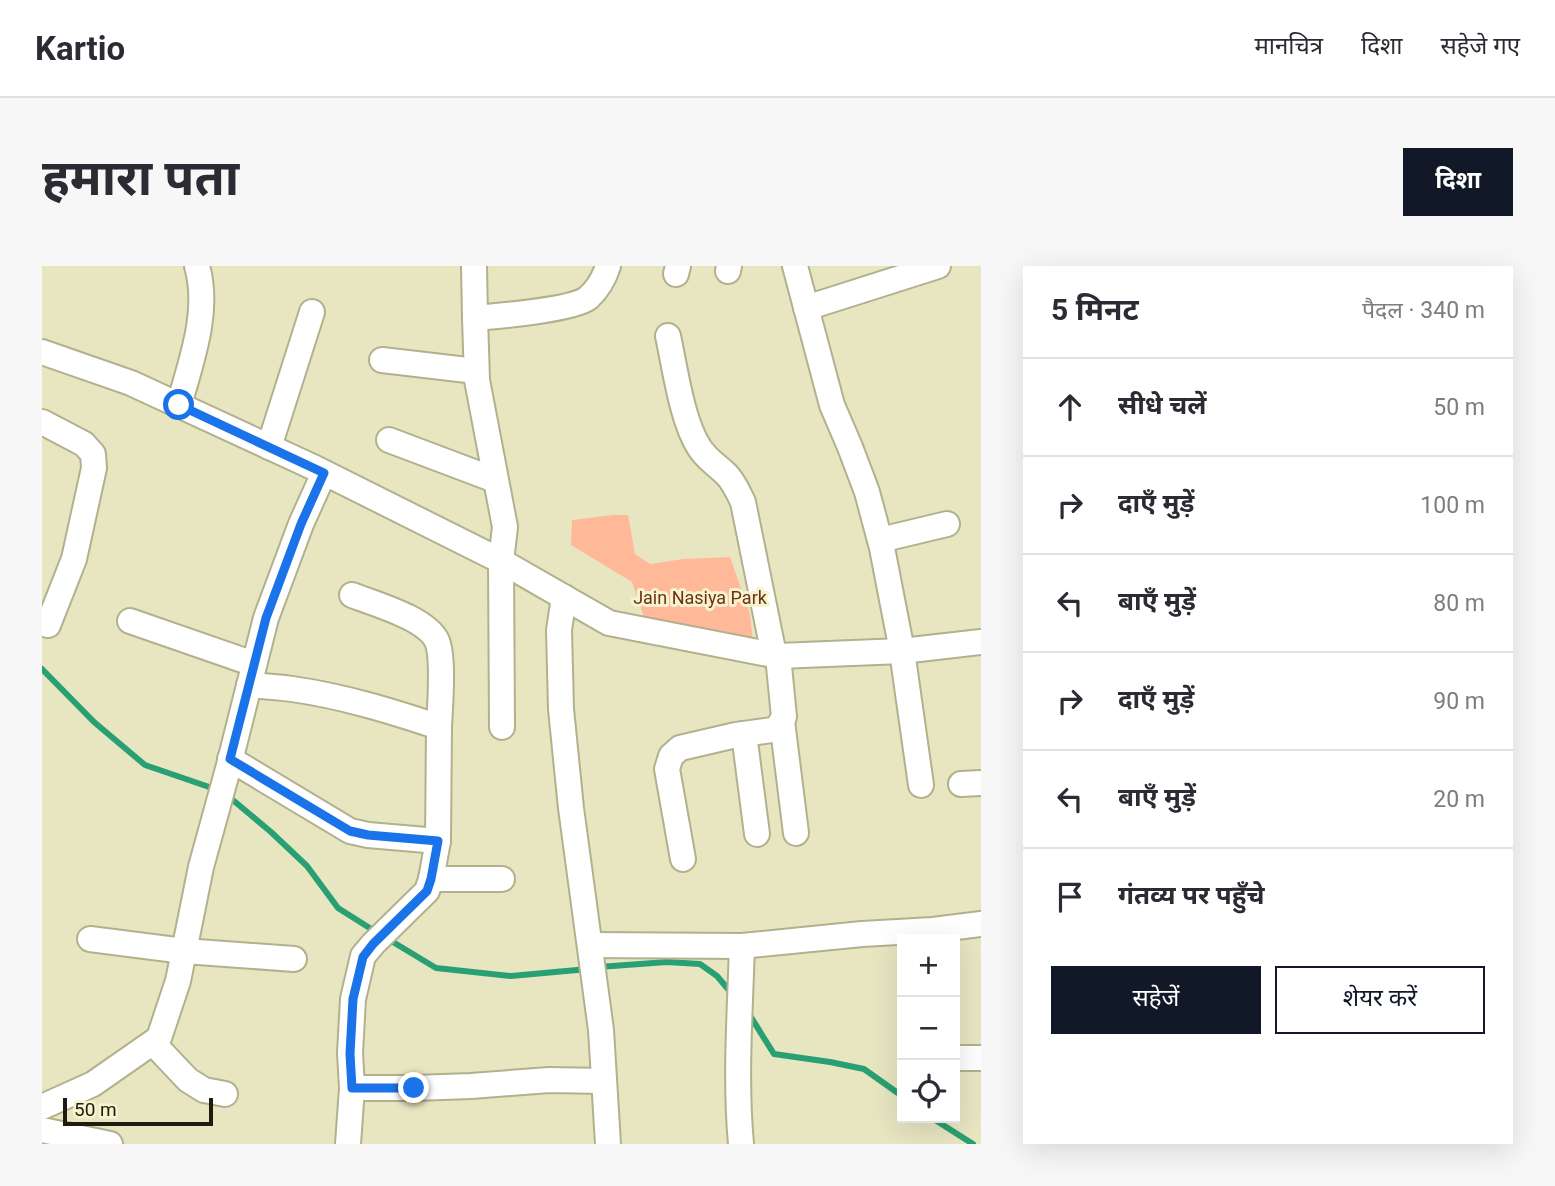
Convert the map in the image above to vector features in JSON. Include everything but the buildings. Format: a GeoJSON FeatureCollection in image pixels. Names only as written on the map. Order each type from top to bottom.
{"type":"FeatureCollection","features":[{"type":"Feature","properties":{"kind":"street"},"geometry":{"type":"LineString","coordinates":[[179,405],[200,325],[201,298],[197,266]]}},
{"type":"Feature","properties":{"kind":"street"},"geometry":{"type":"LineString","coordinates":[[474,266],[476,371],[505,527],[501,561],[502,727]]}},
{"type":"Feature","properties":{"kind":"street"},"geometry":{"type":"LineString","coordinates":[[475,318],[556,307],[585,300],[596,290],[608,266]]}},
{"type":"Feature","properties":{"kind":"street"},"geometry":{"type":"LineString","coordinates":[[795,266],[832,405],[867,492],[880,540],[902,651],[920,785]]}},
{"type":"Feature","properties":{"kind":"street"},"geometry":{"type":"LineString","coordinates":[[806,308],[938,266]]}},
{"type":"Feature","properties":{"kind":"street"},"geometry":{"type":"LineString","coordinates":[[269,447],[312,312]]}},
{"type":"Feature","properties":{"kind":"street"},"geometry":{"type":"LineString","coordinates":[[668,336],[688,426],[705,457],[727,475],[736,486],[743,502],[776,655],[784,717],[778,727],[772,730],[680,748],[671,756],[667,769],[683,859]]}},
{"type":"Feature","properties":{"kind":"street"},"geometry":{"type":"LineString","coordinates":[[42,352],[131,383],[324,473],[501,561],[609,623],[776,655],[902,651],[981,642]]}},
{"type":"Feature","properties":{"kind":"street"},"geometry":{"type":"LineString","coordinates":[[382,360],[476,371]]}},
{"type":"Feature","properties":{"kind":"street"},"geometry":{"type":"LineString","coordinates":[[42,422],[84,444],[93,454],[94,468],[74,558],[48,625]]}},
{"type":"Feature","properties":{"kind":"street"},"geometry":{"type":"LineString","coordinates":[[389,440],[495,480]]}},
{"type":"Feature","properties":{"kind":"street"},"geometry":{"type":"LineString","coordinates":[[42,1107],[93,1084],[159,1038],[178,981],[201,867],[266,618],[301,524],[324,473]]}},
{"type":"Feature","properties":{"kind":"street"},"geometry":{"type":"LineString","coordinates":[[880,540],[947,524]]}},
{"type":"Feature","properties":{"kind":"street"},"geometry":{"type":"LineString","coordinates":[[348,1144],[353,999],[363,957],[427,891],[431,879],[438,841],[440,657],[436,640],[418,621],[352,595]]}},
{"type":"Feature","properties":{"kind":"street"},"geometry":{"type":"LineString","coordinates":[[564,597],[559,630],[561,709],[571,808],[601,1030],[608,1144]]}},
{"type":"Feature","properties":{"kind":"street"},"geometry":{"type":"LineString","coordinates":[[130,621],[251,675],[291,688],[394,712],[439,727]]}},
{"type":"Feature","properties":{"kind":"street"},"geometry":{"type":"LineString","coordinates":[[782,721],[796,833]]}},
{"type":"Feature","properties":{"kind":"street"},"geometry":{"type":"LineString","coordinates":[[744,734],[757,834]]}},
{"type":"Feature","properties":{"kind":"street"},"geometry":{"type":"LineString","coordinates":[[229,764],[350,831],[438,841]]}},
{"type":"Feature","properties":{"kind":"street"},"geometry":{"type":"LineString","coordinates":[[431,879],[502,879]]}},
{"type":"Feature","properties":{"kind":"street"},"geometry":{"type":"LineString","coordinates":[[592,958],[981,924]]}},
{"type":"Feature","properties":{"kind":"street"},"geometry":{"type":"LineString","coordinates":[[90,939],[184,951],[294,959]]}},
{"type":"Feature","properties":{"kind":"street"},"geometry":{"type":"LineString","coordinates":[[741,1144],[739,1071],[742,946]]}},
{"type":"Feature","properties":{"kind":"street"},"geometry":{"type":"LineString","coordinates":[[153,1043],[188,1080],[204,1090],[225,1094]]}},
{"type":"Feature","properties":{"kind":"street"},"geometry":{"type":"LineString","coordinates":[[960,1058],[981,1058]]}},
{"type":"Feature","properties":{"kind":"street"},"geometry":{"type":"LineString","coordinates":[[352,1088],[448,1087],[550,1080],[604,1081]]}},
{"type":"Feature","properties":{"kind":"street"},"geometry":{"type":"LineString","coordinates":[[42,1130],[110,1144]]}},
{"type":"Feature","properties":{"kind":"green space","name":"Jain Nasiya Park"},"geometry":{"type":"Polygon","coordinates":[[[628,515],[635,554],[650,564],[683,559],[730,557],[750,614],[754,651],[646,623],[632,582],[571,545],[572,520],[628,515]]]}},
{"type":"Feature","properties":{"kind":"waterway"},"geometry":{"type":"LineString","coordinates":[[42,669],[94,722],[145,765],[215,789]]}},
{"type":"Feature","properties":{"kind":"waterway"},"geometry":{"type":"LineString","coordinates":[[228,796],[307,866],[338,908],[376,932]]}},
{"type":"Feature","properties":{"kind":"waterway"},"geometry":{"type":"LineString","coordinates":[[388,939],[436,968],[511,976],[588,969]]}},
{"type":"Feature","properties":{"kind":"waterway"},"geometry":{"type":"LineString","coordinates":[[599,967],[667,962],[700,964],[717,976],[733,995]]}},
{"type":"Feature","properties":{"kind":"waterway"},"geometry":{"type":"LineString","coordinates":[[749,1014],[774,1054],[864,1069],[897,1092]]}},
{"type":"Feature","properties":{"kind":"waterway"},"geometry":{"type":"LineString","coordinates":[[940,1123],[973,1144]]}},
{"type":"Feature","properties":{"kind":"route"},"geometry":{"type":"LineString","coordinates":[[179,405],[324,473],[301,524],[266,618],[230,759],[350,831],[438,841],[427,891],[363,957],[353,999],[350,1054],[352,1088],[414,1088]]}}]}
